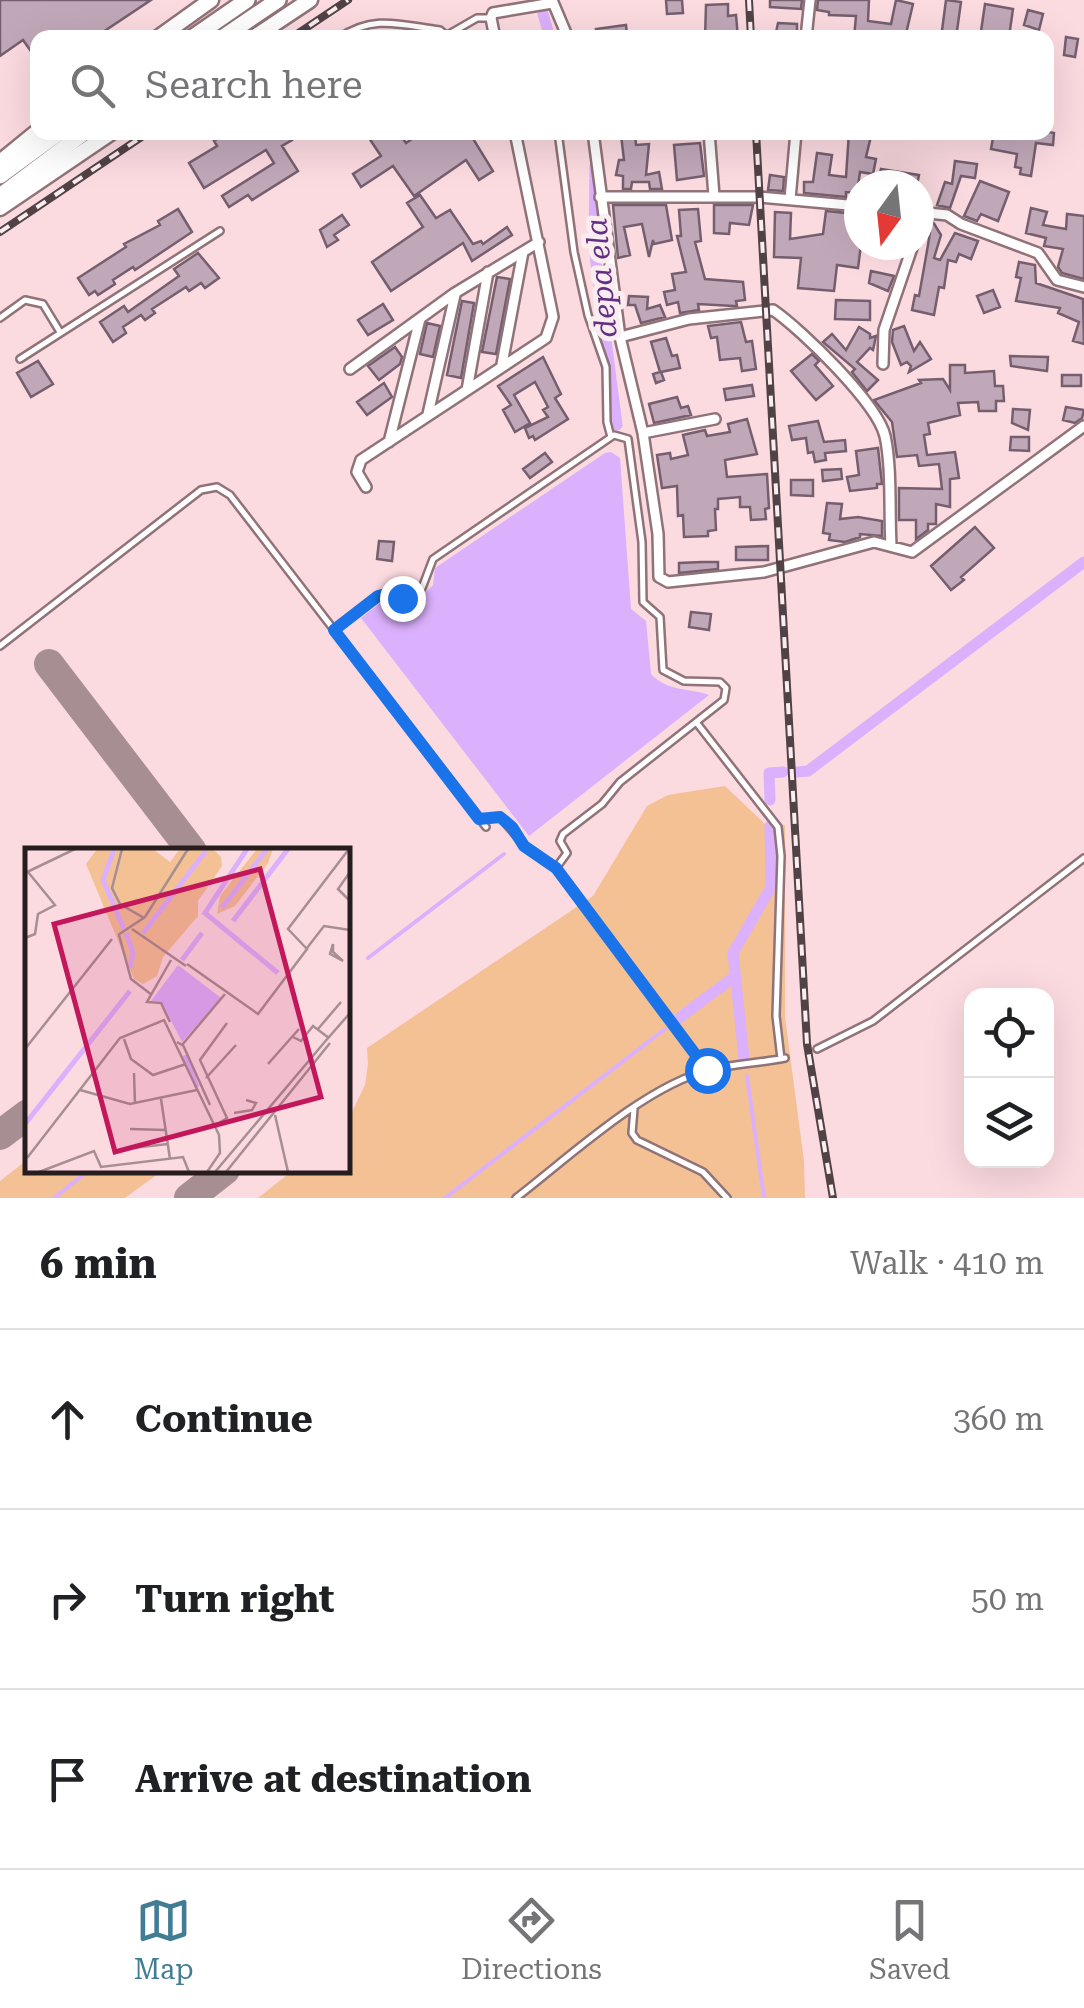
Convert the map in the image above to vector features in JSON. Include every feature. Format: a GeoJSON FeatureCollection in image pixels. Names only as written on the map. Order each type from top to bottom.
{"type":"FeatureCollection","features":[{"type":"Feature","properties":{"kind":"highway"},"geometry":{"type":"LineString","coordinates":[[204,30],[247,0]]}},
{"type":"Feature","properties":{"kind":"highway"},"geometry":{"type":"LineString","coordinates":[[234,30],[278,0]]}},
{"type":"Feature","properties":{"kind":"highway"},"geometry":{"type":"LineString","coordinates":[[0,176],[49,140]]}},
{"type":"Feature","properties":{"kind":"highway"},"geometry":{"type":"LineString","coordinates":[[0,196],[74,140]]}},
{"type":"Feature","properties":{"kind":"main road"},"geometry":{"type":"LineString","coordinates":[[169,30],[210,0]]}},
{"type":"Feature","properties":{"kind":"main road"},"geometry":{"type":"LineString","coordinates":[[265,30],[310,0]]}},
{"type":"Feature","properties":{"kind":"main road"},"geometry":{"type":"LineString","coordinates":[[0,162],[30,138]]}},
{"type":"Feature","properties":{"kind":"main road"},"geometry":{"type":"LineString","coordinates":[[0,208],[100,140]]}},
{"type":"Feature","properties":{"kind":"street"},"geometry":{"type":"LineString","coordinates":[[807,30],[810,0]]}},
{"type":"Feature","properties":{"kind":"street"},"geometry":{"type":"LineString","coordinates":[[493,30],[491,18],[496,12],[552,1],[565,30]]}},
{"type":"Feature","properties":{"kind":"street"},"geometry":{"type":"LineString","coordinates":[[366,487],[357,472],[361,460],[546,338],[553,317],[517,140]]}},
{"type":"Feature","properties":{"kind":"street"},"geometry":{"type":"LineString","coordinates":[[594,140],[620,338],[643,432],[658,534],[659,578],[668,582],[764,572],[874,542],[912,552],[1084,426]]}},
{"type":"Feature","properties":{"kind":"street"},"geometry":{"type":"LineString","coordinates":[[710,140],[714,196]]}},
{"type":"Feature","properties":{"kind":"street"},"geometry":{"type":"LineString","coordinates":[[790,200],[795,140]]}},
{"type":"Feature","properties":{"kind":"street"},"geometry":{"type":"LineString","coordinates":[[600,197],[714,196],[844,205]]}},
{"type":"Feature","properties":{"kind":"street"},"geometry":{"type":"LineString","coordinates":[[934,214],[947,215],[1038,254],[1057,280],[1084,287]]}},
{"type":"Feature","properties":{"kind":"street"},"geometry":{"type":"LineString","coordinates":[[350,369],[455,294],[539,242]]}},
{"type":"Feature","properties":{"kind":"street"},"geometry":{"type":"LineString","coordinates":[[502,364],[523,252]]}},
{"type":"Feature","properties":{"kind":"street"},"geometry":{"type":"LineString","coordinates":[[883,364],[884,330],[908,260]]}},
{"type":"Feature","properties":{"kind":"street"},"geometry":{"type":"LineString","coordinates":[[466,390],[488,272]]}},
{"type":"Feature","properties":{"kind":"street"},"geometry":{"type":"LineString","coordinates":[[428,414],[455,294]]}},
{"type":"Feature","properties":{"kind":"street"},"geometry":{"type":"LineString","coordinates":[[620,338],[689,319],[773,310],[796,326],[865,403],[884,434],[892,545]]}},
{"type":"Feature","properties":{"kind":"street"},"geometry":{"type":"LineString","coordinates":[[389,442],[420,320]]}},
{"type":"Feature","properties":{"kind":"street"},"geometry":{"type":"LineString","coordinates":[[643,432],[715,419]]}},
{"type":"Feature","properties":{"kind":"lane"},"geometry":{"type":"LineString","coordinates":[[457,30],[477,18],[491,18]]}},
{"type":"Feature","properties":{"kind":"lane"},"geometry":{"type":"LineString","coordinates":[[351,30],[376,22],[440,30]]}},
{"type":"Feature","properties":{"kind":"lane"},"geometry":{"type":"LineString","coordinates":[[559,140],[574,252],[588,315],[606,367],[610,438]]}},
{"type":"Feature","properties":{"kind":"lane"},"geometry":{"type":"LineString","coordinates":[[20,360],[220,231]]}},
{"type":"Feature","properties":{"kind":"lane"},"geometry":{"type":"LineString","coordinates":[[0,318],[24,300],[42,304],[61,333]]}},
{"type":"Feature","properties":{"kind":"lane"},"geometry":{"type":"LineString","coordinates":[[334,630],[378,596],[408,597],[422,588],[433,559],[610,438],[622,435],[630,442],[642,542],[643,602],[660,618],[663,670],[684,681],[720,682],[726,688],[724,700],[620,782],[602,804],[563,834],[560,842],[567,853],[556,868]]}},
{"type":"Feature","properties":{"kind":"lane"},"geometry":{"type":"LineString","coordinates":[[0,646],[201,490],[217,487],[230,495],[486,827]]}},
{"type":"Feature","properties":{"kind":"lane"},"geometry":{"type":"LineString","coordinates":[[516,1198],[670,1086],[707,1070],[783,1059],[776,1016],[781,856],[778,827],[696,722]]}},
{"type":"Feature","properties":{"kind":"lane"},"geometry":{"type":"LineString","coordinates":[[479,819],[500,817],[524,846],[556,868],[707,1070]]}},
{"type":"Feature","properties":{"kind":"lane"},"geometry":{"type":"LineString","coordinates":[[817,1049],[873,1022],[1084,858]]}},
{"type":"Feature","properties":{"kind":"lane"},"geometry":{"type":"LineString","coordinates":[[634,1109],[632,1133],[636,1140],[703,1172],[727,1198]]}},
{"type":"Feature","properties":{"kind":"shaded area"},"geometry":{"type":"Polygon","coordinates":[[[611,452],[620,458],[631,609],[646,621],[651,674],[672,687],[709,695],[529,836],[361,618],[383,601],[405,603],[422,595],[433,585],[435,568],[611,452]]]}},
{"type":"Feature","properties":{"kind":"shaded area"},"geometry":{"type":"Polygon","coordinates":[[[725,786],[765,824],[785,825],[785,1017],[804,1161],[805,1198],[258,1198],[289,1173],[350,1173],[350,1116],[365,1085],[367,1048],[593,896],[647,806],[668,795],[725,786]]]}},
{"type":"Feature","properties":{"kind":"shaded area"},"geometry":{"type":"Polygon","coordinates":[[[25,1162],[25,1173],[159,1173],[125,1198],[0,1198],[0,1181],[25,1162]]]}},
{"type":"Feature","properties":{"kind":"building"},"geometry":{"type":"Polygon","coordinates":[[[0,0],[151,0],[106,30],[30,30],[30,50],[23,40],[0,56],[0,0]]]}},
{"type":"Feature","properties":{"kind":"building"},"geometry":{"type":"Polygon","coordinates":[[[666,0],[682,0],[683,13],[667,14],[666,0]]]}},
{"type":"Feature","properties":{"kind":"building"},"geometry":{"type":"Polygon","coordinates":[[[770,0],[802,0],[801,9],[770,7],[770,0]]]}},
{"type":"Feature","properties":{"kind":"building"},"geometry":{"type":"Polygon","coordinates":[[[818,0],[869,0],[868,21],[891,24],[896,0],[913,4],[907,30],[855,30],[856,16],[829,15],[817,10],[818,0]]]}},
{"type":"Feature","properties":{"kind":"building"},"geometry":{"type":"Polygon","coordinates":[[[946,0],[961,2],[957,30],[942,30],[946,0]]]}},
{"type":"Feature","properties":{"kind":"building"},"geometry":{"type":"Polygon","coordinates":[[[728,4],[728,16],[736,15],[737,30],[705,30],[706,5],[728,4]]]}},
{"type":"Feature","properties":{"kind":"building"},"geometry":{"type":"Polygon","coordinates":[[[985,4],[1013,9],[1010,30],[981,30],[985,4]]]}},
{"type":"Feature","properties":{"kind":"building"},"geometry":{"type":"Polygon","coordinates":[[[1028,10],[1043,14],[1039,30],[1024,25],[1028,10]]]}},
{"type":"Feature","properties":{"kind":"building"},"geometry":{"type":"Polygon","coordinates":[[[778,23],[797,24],[797,30],[776,30],[778,23]]]}},
{"type":"Feature","properties":{"kind":"building"},"geometry":{"type":"Polygon","coordinates":[[[626,25],[626,30],[596,30],[626,25]]]}},
{"type":"Feature","properties":{"kind":"building"},"geometry":{"type":"Polygon","coordinates":[[[1066,37],[1078,39],[1075,57],[1064,55],[1066,37]]]}},
{"type":"Feature","properties":{"kind":"building"},"geometry":{"type":"Polygon","coordinates":[[[292,140],[282,146],[298,171],[252,200],[248,195],[229,207],[222,196],[274,163],[266,150],[204,188],[189,163],[217,146],[214,141],[292,140]]]}},
{"type":"Feature","properties":{"kind":"building"},"geometry":{"type":"Polygon","coordinates":[[[370,140],[474,140],[493,171],[479,180],[466,160],[414,196],[393,166],[361,187],[353,174],[381,156],[370,140]]]}},
{"type":"Feature","properties":{"kind":"building"},"geometry":{"type":"Polygon","coordinates":[[[622,140],[649,144],[646,175],[659,172],[662,189],[650,189],[649,182],[632,182],[631,189],[623,189],[623,176],[616,175],[619,160],[624,160],[622,140]]]}},
{"type":"Feature","properties":{"kind":"building"},"geometry":{"type":"Polygon","coordinates":[[[848,140],[870,140],[866,157],[876,159],[874,170],[846,170],[848,140]]]}},
{"type":"Feature","properties":{"kind":"building"},"geometry":{"type":"Polygon","coordinates":[[[993,140],[1053,140],[1053,145],[1036,143],[1031,176],[1020,174],[1021,168],[1015,167],[1017,154],[991,149],[993,140]]]}},
{"type":"Feature","properties":{"kind":"building"},"geometry":{"type":"Polygon","coordinates":[[[700,143],[704,176],[677,180],[674,145],[700,143]]]}},
{"type":"Feature","properties":{"kind":"building"},"geometry":{"type":"Polygon","coordinates":[[[817,153],[832,155],[829,175],[844,177],[844,197],[804,193],[804,182],[813,182],[817,153]]]}},
{"type":"Feature","properties":{"kind":"building"},"geometry":{"type":"Polygon","coordinates":[[[955,161],[977,164],[975,178],[961,176],[950,208],[937,205],[945,182],[952,184],[955,161]]]}},
{"type":"Feature","properties":{"kind":"building"},"geometry":{"type":"Polygon","coordinates":[[[770,175],[784,177],[783,191],[768,190],[770,175]]]}},
{"type":"Feature","properties":{"kind":"building"},"geometry":{"type":"Polygon","coordinates":[[[980,181],[1009,192],[998,221],[981,214],[977,221],[964,216],[980,181]]]}},
{"type":"Feature","properties":{"kind":"building"},"geometry":{"type":"Polygon","coordinates":[[[420,195],[436,218],[450,210],[473,244],[483,244],[507,227],[512,235],[472,261],[463,243],[391,291],[372,262],[423,227],[407,203],[420,195]]]}},
{"type":"Feature","properties":{"kind":"building"},"geometry":{"type":"Polygon","coordinates":[[[613,205],[666,205],[672,240],[654,244],[653,240],[649,257],[642,224],[624,227],[630,255],[618,258],[613,205]]]}},
{"type":"Feature","properties":{"kind":"building"},"geometry":{"type":"Polygon","coordinates":[[[714,205],[753,205],[749,225],[730,223],[729,234],[714,233],[714,205]]]}},
{"type":"Feature","properties":{"kind":"building"},"geometry":{"type":"Polygon","coordinates":[[[1031,208],[1047,212],[1043,225],[1066,229],[1067,214],[1084,216],[1084,279],[1062,273],[1058,267],[1063,249],[1044,246],[1046,238],[1026,233],[1031,208]]]}},
{"type":"Feature","properties":{"kind":"building"},"geometry":{"type":"Polygon","coordinates":[[[178,209],[192,232],[113,280],[115,284],[98,295],[95,291],[89,295],[78,278],[178,209]]]}},
{"type":"Feature","properties":{"kind":"building"},"geometry":{"type":"Polygon","coordinates":[[[698,209],[701,241],[695,242],[705,279],[743,282],[745,300],[736,301],[737,306],[698,304],[699,310],[680,313],[678,302],[667,305],[664,292],[675,290],[672,274],[686,272],[677,236],[681,236],[679,210],[698,209]]]}},
{"type":"Feature","properties":{"kind":"building"},"geometry":{"type":"Polygon","coordinates":[[[826,211],[844,213],[844,260],[859,260],[858,268],[837,265],[834,291],[798,288],[801,258],[774,257],[775,212],[791,213],[790,239],[823,234],[826,211]]]}},
{"type":"Feature","properties":{"kind":"building"},"geometry":{"type":"Polygon","coordinates":[[[342,215],[349,225],[334,235],[338,240],[327,247],[320,230],[342,215]]]}},
{"type":"Feature","properties":{"kind":"building"},"geometry":{"type":"Polygon","coordinates":[[[934,224],[941,235],[934,258],[934,224]]]}},
{"type":"Feature","properties":{"kind":"building"},"geometry":{"type":"Polygon","coordinates":[[[955,233],[978,241],[971,259],[959,254],[956,262],[948,260],[944,288],[939,287],[934,315],[912,310],[915,295],[919,296],[925,260],[940,260],[955,233]]]}},
{"type":"Feature","properties":{"kind":"building"},"geometry":{"type":"Polygon","coordinates":[[[198,253],[219,278],[205,288],[201,283],[189,291],[186,287],[152,309],[155,313],[145,320],[141,315],[123,327],[126,333],[113,342],[100,322],[124,306],[128,312],[179,276],[174,269],[198,253]]]}},
{"type":"Feature","properties":{"kind":"building"},"geometry":{"type":"Polygon","coordinates":[[[1019,262],[1035,265],[1036,283],[1083,299],[1084,344],[1073,341],[1079,322],[1058,313],[1060,308],[1016,301],[1021,278],[1016,277],[1019,262]]]}},
{"type":"Feature","properties":{"kind":"building"},"geometry":{"type":"Polygon","coordinates":[[[871,271],[894,276],[888,291],[869,283],[871,271]]]}},
{"type":"Feature","properties":{"kind":"building"},"geometry":{"type":"Polygon","coordinates":[[[497,277],[510,279],[496,354],[482,352],[497,277]]]}},
{"type":"Feature","properties":{"kind":"building"},"geometry":{"type":"Polygon","coordinates":[[[993,290],[1000,307],[984,313],[977,296],[993,290]]]}},
{"type":"Feature","properties":{"kind":"building"},"geometry":{"type":"Polygon","coordinates":[[[629,296],[648,297],[647,309],[660,305],[665,317],[641,323],[635,305],[628,305],[629,296]]]}},
{"type":"Feature","properties":{"kind":"building"},"geometry":{"type":"Polygon","coordinates":[[[836,300],[870,301],[870,320],[835,319],[836,300]]]}},
{"type":"Feature","properties":{"kind":"building"},"geometry":{"type":"Polygon","coordinates":[[[462,301],[474,303],[461,378],[447,375],[462,301]]]}},
{"type":"Feature","properties":{"kind":"building"},"geometry":{"type":"Polygon","coordinates":[[[383,304],[393,320],[368,335],[358,320],[383,304]]]}},
{"type":"Feature","properties":{"kind":"building"},"geometry":{"type":"Polygon","coordinates":[[[741,322],[746,342],[752,341],[756,369],[742,371],[740,358],[720,360],[717,337],[711,338],[708,326],[741,322]]]}},
{"type":"Feature","properties":{"kind":"building"},"geometry":{"type":"Polygon","coordinates":[[[427,323],[440,326],[433,357],[420,354],[427,323]]]}},
{"type":"Feature","properties":{"kind":"building"},"geometry":{"type":"Polygon","coordinates":[[[904,326],[914,351],[920,342],[931,359],[909,372],[911,366],[907,362],[901,365],[892,342],[893,330],[904,326]]]}},
{"type":"Feature","properties":{"kind":"building"},"geometry":{"type":"Polygon","coordinates":[[[859,327],[870,338],[876,336],[873,350],[870,348],[857,362],[878,380],[867,391],[852,372],[855,369],[823,342],[832,334],[846,350],[859,327]]]}},
{"type":"Feature","properties":{"kind":"building"},"geometry":{"type":"Polygon","coordinates":[[[666,338],[680,368],[661,372],[664,380],[656,383],[653,374],[660,372],[651,342],[666,338]]]}},
{"type":"Feature","properties":{"kind":"building"},"geometry":{"type":"Polygon","coordinates":[[[395,347],[402,357],[400,364],[379,380],[368,366],[395,347]]]}},
{"type":"Feature","properties":{"kind":"building"},"geometry":{"type":"Polygon","coordinates":[[[812,354],[819,361],[815,365],[833,386],[816,400],[791,371],[812,354]]]}},
{"type":"Feature","properties":{"kind":"building"},"geometry":{"type":"Polygon","coordinates":[[[1010,356],[1048,357],[1047,371],[1011,366],[1010,356]]]}},
{"type":"Feature","properties":{"kind":"building"},"geometry":{"type":"Polygon","coordinates":[[[543,357],[561,394],[555,398],[568,419],[535,440],[533,436],[529,438],[525,428],[548,417],[543,410],[548,407],[535,382],[514,395],[530,423],[515,432],[503,410],[511,405],[498,386],[543,357]]]}},
{"type":"Feature","properties":{"kind":"building"},"geometry":{"type":"Polygon","coordinates":[[[38,361],[53,384],[31,397],[17,373],[38,361]]]}},
{"type":"Feature","properties":{"kind":"building"},"geometry":{"type":"Polygon","coordinates":[[[950,365],[965,365],[965,373],[994,371],[995,386],[1003,386],[1004,401],[996,401],[996,411],[979,411],[978,402],[958,403],[960,415],[928,423],[930,434],[924,435],[927,455],[955,452],[959,478],[950,479],[950,507],[936,504],[936,524],[928,524],[928,530],[916,539],[916,520],[899,520],[899,488],[942,489],[939,464],[919,466],[917,455],[897,457],[892,422],[874,400],[921,383],[919,380],[943,379],[950,390],[950,365]]]}},
{"type":"Feature","properties":{"kind":"building"},"geometry":{"type":"Polygon","coordinates":[[[1062,375],[1081,375],[1081,386],[1062,386],[1062,375]]]}},
{"type":"Feature","properties":{"kind":"building"},"geometry":{"type":"Polygon","coordinates":[[[384,383],[392,397],[367,415],[357,402],[384,383]]]}},
{"type":"Feature","properties":{"kind":"building"},"geometry":{"type":"Polygon","coordinates":[[[752,385],[754,396],[726,400],[724,389],[752,385]]]}},
{"type":"Feature","properties":{"kind":"building"},"geometry":{"type":"Polygon","coordinates":[[[677,397],[681,408],[688,406],[691,415],[654,423],[649,404],[677,397]]]}},
{"type":"Feature","properties":{"kind":"building"},"geometry":{"type":"Polygon","coordinates":[[[1066,407],[1084,410],[1082,418],[1075,423],[1063,420],[1066,407]]]}},
{"type":"Feature","properties":{"kind":"building"},"geometry":{"type":"Polygon","coordinates":[[[1013,409],[1030,410],[1028,430],[1012,423],[1013,409]]]}},
{"type":"Feature","properties":{"kind":"building"},"geometry":{"type":"Polygon","coordinates":[[[747,419],[757,454],[725,460],[727,477],[767,474],[766,519],[751,520],[750,507],[740,507],[740,497],[718,499],[716,530],[708,531],[708,536],[684,537],[683,515],[678,516],[677,486],[662,488],[657,455],[670,453],[671,459],[688,455],[683,435],[705,430],[707,436],[730,432],[728,424],[747,419]]]}},
{"type":"Feature","properties":{"kind":"building"},"geometry":{"type":"Polygon","coordinates":[[[818,421],[824,442],[845,440],[846,451],[825,453],[826,460],[815,462],[813,452],[808,453],[806,438],[792,440],[789,426],[818,421]]]}},
{"type":"Feature","properties":{"kind":"building"},"geometry":{"type":"Polygon","coordinates":[[[1011,437],[1029,437],[1029,451],[1010,450],[1011,437]]]}},
{"type":"Feature","properties":{"kind":"building"},"geometry":{"type":"Polygon","coordinates":[[[878,448],[882,484],[850,491],[847,477],[859,475],[856,451],[878,448]]]}},
{"type":"Feature","properties":{"kind":"building"},"geometry":{"type":"Polygon","coordinates":[[[545,453],[552,462],[530,478],[523,469],[545,453]]]}},
{"type":"Feature","properties":{"kind":"building"},"geometry":{"type":"Polygon","coordinates":[[[841,469],[842,479],[823,481],[822,470],[841,469]]]}},
{"type":"Feature","properties":{"kind":"building"},"geometry":{"type":"Polygon","coordinates":[[[791,480],[813,480],[813,496],[791,495],[791,480]]]}},
{"type":"Feature","properties":{"kind":"building"},"geometry":{"type":"Polygon","coordinates":[[[827,503],[842,504],[840,519],[882,521],[882,536],[860,534],[845,542],[829,540],[830,534],[823,533],[827,503]]]}},
{"type":"Feature","properties":{"kind":"building"},"geometry":{"type":"Polygon","coordinates":[[[975,527],[994,548],[951,590],[931,566],[975,527]]]}},
{"type":"Feature","properties":{"kind":"building"},"geometry":{"type":"Polygon","coordinates":[[[379,541],[394,542],[392,561],[377,559],[379,541]]]}},
{"type":"Feature","properties":{"kind":"building"},"geometry":{"type":"Polygon","coordinates":[[[768,546],[768,560],[736,560],[736,547],[768,546]]]}},
{"type":"Feature","properties":{"kind":"building"},"geometry":{"type":"Polygon","coordinates":[[[718,562],[718,569],[679,573],[679,563],[718,562]]]}},
{"type":"Feature","properties":{"kind":"building"},"geometry":{"type":"Polygon","coordinates":[[[691,612],[711,614],[709,630],[689,627],[691,612]]]}},
{"type":"Feature","properties":{"kind":"waterway","name":"depa ela"},"geometry":{"type":"LineString","coordinates":[[543,14],[548,30]]}},
{"type":"Feature","properties":{"kind":"waterway","name":"depa ela"},"geometry":{"type":"LineString","coordinates":[[595,166],[594,247],[617,425]]}},
{"type":"Feature","properties":{"kind":"waterway"},"geometry":{"type":"LineString","coordinates":[[798,772],[808,771],[1084,562]]}},
{"type":"Feature","properties":{"kind":"waterway"},"geometry":{"type":"LineString","coordinates":[[770,800],[769,773],[783,772]]}},
{"type":"Feature","properties":{"kind":"waterway"},"geometry":{"type":"LineString","coordinates":[[744,1058],[733,953],[771,887],[770,826]]}},
{"type":"Feature","properties":{"kind":"waterway"},"geometry":{"type":"LineString","coordinates":[[368,958],[504,854]]}},
{"type":"Feature","properties":{"kind":"waterway"},"geometry":{"type":"LineString","coordinates":[[679,1018],[734,977]]}},
{"type":"Feature","properties":{"kind":"waterway"},"geometry":{"type":"LineString","coordinates":[[445,1198],[665,1029]]}},
{"type":"Feature","properties":{"kind":"waterway"},"geometry":{"type":"LineString","coordinates":[[747,1076],[764,1198]]}},
{"type":"Feature","properties":{"kind":"waterway"},"geometry":{"type":"LineString","coordinates":[[54,1198],[85,1173]]}},
{"type":"Feature","properties":{"kind":"taxiway"},"geometry":{"type":"LineString","coordinates":[[49,664],[190,848]]}},
{"type":"Feature","properties":{"kind":"taxiway"},"geometry":{"type":"LineString","coordinates":[[0,1135],[25,1116]]}},
{"type":"Feature","properties":{"kind":"taxiway"},"geometry":{"type":"LineString","coordinates":[[189,1198],[221,1173]]}},
{"type":"Feature","properties":{"kind":"railway"},"geometry":{"type":"LineString","coordinates":[[303,30],[348,0]]}},
{"type":"Feature","properties":{"kind":"railway"},"geometry":{"type":"LineString","coordinates":[[749,0],[751,30]]}},
{"type":"Feature","properties":{"kind":"railway"},"geometry":{"type":"LineString","coordinates":[[0,232],[137,140]]}},
{"type":"Feature","properties":{"kind":"railway"},"geometry":{"type":"LineString","coordinates":[[756,140],[807,1044],[833,1198]]}},
{"type":"Feature","properties":{"kind":"route"},"geometry":{"type":"LineString","coordinates":[[402,598],[382,594],[334,630],[479,819],[500,817],[524,846],[556,868],[707,1070]]}}]}
